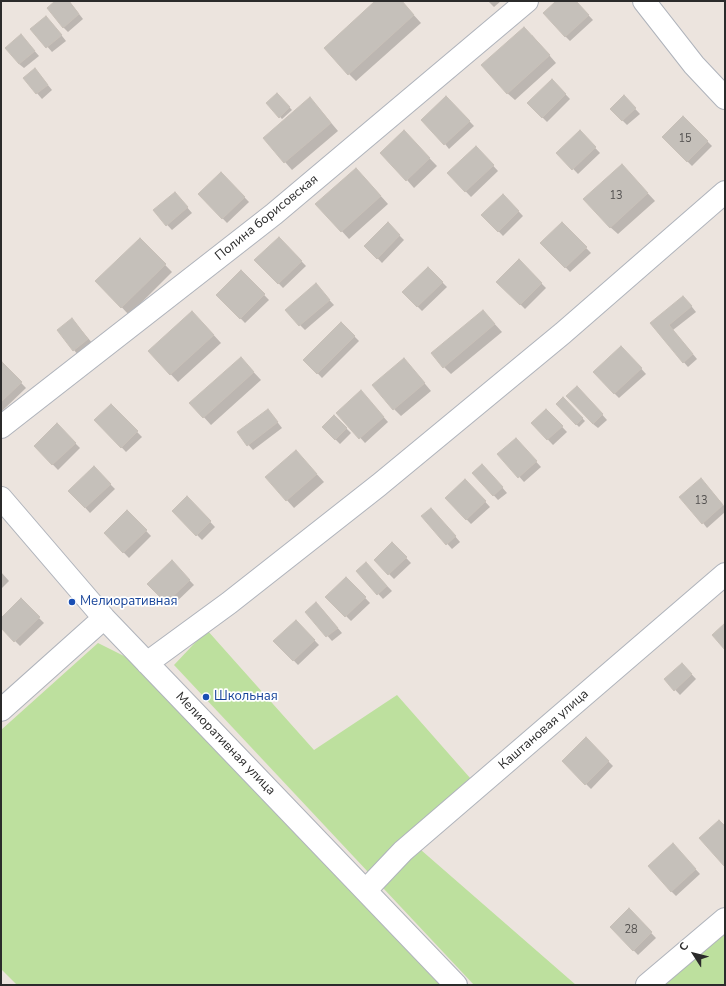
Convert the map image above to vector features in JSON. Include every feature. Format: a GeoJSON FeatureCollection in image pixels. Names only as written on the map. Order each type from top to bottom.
{"type":"FeatureCollection","features":[{"type":"Feature","properties":{"kind":"street","name":"Полина борисовская"},"geometry":{"type":"LineString","coordinates":[[1,427],[274,214],[528,1]]}},
{"type":"Feature","properties":{"kind":"street"},"geometry":{"type":"LineString","coordinates":[[644,1],[694,65],[725,98]]}},
{"type":"Feature","properties":{"kind":"street"},"geometry":{"type":"LineString","coordinates":[[147,663],[229,603],[379,485],[563,333],[725,192]]}},
{"type":"Feature","properties":{"kind":"street","name":"Мелиоративная улица"},"geometry":{"type":"LineString","coordinates":[[1,498],[104,618],[456,985]]}},
{"type":"Feature","properties":{"kind":"street","name":"Каштановая улица"},"geometry":{"type":"LineString","coordinates":[[366,890],[403,851],[725,574]]}},
{"type":"Feature","properties":{"kind":"street"},"geometry":{"type":"LineString","coordinates":[[1,710],[104,618]]}},
{"type":"Feature","properties":{"kind":"street"},"geometry":{"type":"LineString","coordinates":[[647,985],[725,919]]}},
{"type":"Feature","properties":{"kind":"green space"},"geometry":{"type":"Polygon","coordinates":[[[207,630],[314,750],[397,695],[478,787],[421,850],[576,985],[474,985],[174,665],[207,630]]]}},
{"type":"Feature","properties":{"kind":"green space"},"geometry":{"type":"Polygon","coordinates":[[[98,643],[126,657],[440,985],[17,985],[1,969],[1,730],[98,643]]]}},
{"type":"Feature","properties":{"kind":"green space"},"geometry":{"type":"Polygon","coordinates":[[[725,930],[725,985],[659,985],[725,930]]]}},
{"type":"Feature","properties":{"kind":"building"},"geometry":{"type":"Polygon","coordinates":[[[55,1],[69,1],[79,14],[63,28],[47,8],[55,1]]]}},
{"type":"Feature","properties":{"kind":"building"},"geometry":{"type":"Polygon","coordinates":[[[375,1],[402,1],[414,15],[348,75],[324,48],[375,1]]]}},
{"type":"Feature","properties":{"kind":"building"},"geometry":{"type":"Polygon","coordinates":[[[556,1],[576,1],[589,15],[565,37],[543,13],[556,1]]]}},
{"type":"Feature","properties":{"kind":"building"},"geometry":{"type":"Polygon","coordinates":[[[46,16],[62,35],[46,48],[30,29],[46,16]]]}},
{"type":"Feature","properties":{"kind":"building"},"geometry":{"type":"Polygon","coordinates":[[[524,27],[550,55],[507,94],[481,65],[524,27]]]}},
{"type":"Feature","properties":{"kind":"building"},"geometry":{"type":"Polygon","coordinates":[[[21,34],[35,51],[19,64],[5,48],[21,34]]]}},
{"type":"Feature","properties":{"kind":"building"},"geometry":{"type":"Polygon","coordinates":[[[35,68],[48,85],[36,94],[23,78],[35,68]]]}},
{"type":"Feature","properties":{"kind":"building"},"geometry":{"type":"Polygon","coordinates":[[[552,79],[566,94],[542,118],[527,103],[552,79]]]}},
{"type":"Feature","properties":{"kind":"building"},"geometry":{"type":"Polygon","coordinates":[[[277,93],[290,107],[279,118],[266,103],[277,93]]]}},
{"type":"Feature","properties":{"kind":"building"},"geometry":{"type":"Polygon","coordinates":[[[624,95],[636,108],[622,121],[610,109],[624,95]]]}},
{"type":"Feature","properties":{"kind":"building"},"geometry":{"type":"Polygon","coordinates":[[[446,96],[470,121],[444,145],[421,120],[446,96]]]}},
{"type":"Feature","properties":{"kind":"building"},"geometry":{"type":"Polygon","coordinates":[[[310,97],[331,123],[284,163],[263,138],[310,97]]]}},
{"type":"Feature","properties":{"kind":"building"},"geometry":{"type":"Polygon","coordinates":[[[683,116],[708,141],[687,162],[662,137],[683,116]]]}},
{"type":"Feature","properties":{"kind":"building"},"geometry":{"type":"Polygon","coordinates":[[[404,130],[430,158],[406,181],[380,153],[404,130]]]}},
{"type":"Feature","properties":{"kind":"building"},"geometry":{"type":"Polygon","coordinates":[[[580,130],[596,147],[572,170],[556,153],[580,130]]]}},
{"type":"Feature","properties":{"kind":"building"},"geometry":{"type":"Polygon","coordinates":[[[476,146],[494,165],[465,192],[447,173],[476,146]]]}},
{"type":"Feature","properties":{"kind":"building"},"geometry":{"type":"Polygon","coordinates":[[[622,164],[648,193],[610,228],[583,199],[622,164]]]}},
{"type":"Feature","properties":{"kind":"building"},"geometry":{"type":"Polygon","coordinates":[[[356,168],[381,196],[341,232],[315,204],[356,168]]]}},
{"type":"Feature","properties":{"kind":"building"},"geometry":{"type":"Polygon","coordinates":[[[221,172],[245,197],[222,219],[198,194],[221,172]]]}},
{"type":"Feature","properties":{"kind":"building"},"geometry":{"type":"Polygon","coordinates":[[[175,192],[188,207],[166,226],[153,210],[175,192]]]}},
{"type":"Feature","properties":{"kind":"building"},"geometry":{"type":"Polygon","coordinates":[[[503,194],[519,211],[498,232],[481,215],[503,194]]]}},
{"type":"Feature","properties":{"kind":"building"},"geometry":{"type":"Polygon","coordinates":[[[388,222],[400,235],[377,259],[364,246],[388,222]]]}},
{"type":"Feature","properties":{"kind":"building"},"geometry":{"type":"Polygon","coordinates":[[[562,222],[587,247],[565,268],[540,243],[562,222]]]}},
{"type":"Feature","properties":{"kind":"building"},"geometry":{"type":"Polygon","coordinates":[[[279,237],[302,261],[278,284],[254,260],[279,237]]]}},
{"type":"Feature","properties":{"kind":"building"},"geometry":{"type":"Polygon","coordinates":[[[140,238],[166,264],[121,308],[95,281],[140,238]]]}},
{"type":"Feature","properties":{"kind":"building"},"geometry":{"type":"Polygon","coordinates":[[[519,259],[542,283],[520,305],[496,282],[519,259]]]}},
{"type":"Feature","properties":{"kind":"building"},"geometry":{"type":"Polygon","coordinates":[[[428,267],[443,282],[417,307],[402,292],[428,267]]]}},
{"type":"Feature","properties":{"kind":"building"},"geometry":{"type":"Polygon","coordinates":[[[241,270],[265,294],[240,319],[216,295],[241,270]]]}},
{"type":"Feature","properties":{"kind":"building"},"geometry":{"type":"Polygon","coordinates":[[[316,283],[330,300],[299,326],[285,310],[316,283]]]}},
{"type":"Feature","properties":{"kind":"building"},"geometry":{"type":"Polygon","coordinates":[[[683,296],[692,306],[669,325],[693,354],[683,363],[650,323],[683,296]]]}},
{"type":"Feature","properties":{"kind":"building"},"geometry":{"type":"Polygon","coordinates":[[[483,310],[495,324],[443,368],[431,353],[483,310]]]}},
{"type":"Feature","properties":{"kind":"building"},"geometry":{"type":"Polygon","coordinates":[[[192,311],[214,335],[170,375],[148,351],[192,311]]]}},
{"type":"Feature","properties":{"kind":"building"},"geometry":{"type":"Polygon","coordinates":[[[72,318],[88,339],[73,351],[57,330],[72,318]]]}},
{"type":"Feature","properties":{"kind":"building"},"geometry":{"type":"Polygon","coordinates":[[[341,322],[355,336],[317,374],[303,360],[341,322]]]}},
{"type":"Feature","properties":{"kind":"building"},"geometry":{"type":"Polygon","coordinates":[[[621,346],[642,368],[614,394],[593,372],[621,346]]]}},
{"type":"Feature","properties":{"kind":"building"},"geometry":{"type":"Polygon","coordinates":[[[241,357],[254,372],[203,418],[189,403],[241,357]]]}},
{"type":"Feature","properties":{"kind":"building"},"geometry":{"type":"Polygon","coordinates":[[[404,358],[425,383],[393,410],[372,385],[404,358]]]}},
{"type":"Feature","properties":{"kind":"building"},"geometry":{"type":"Polygon","coordinates":[[[2,362],[22,382],[1,402],[1,363],[2,362]]]}},
{"type":"Feature","properties":{"kind":"building"},"geometry":{"type":"Polygon","coordinates":[[[577,386],[603,414],[593,424],[566,396],[577,386]]]}},
{"type":"Feature","properties":{"kind":"building"},"geometry":{"type":"Polygon","coordinates":[[[361,390],[384,417],[359,439],[336,413],[361,390]]]}},
{"type":"Feature","properties":{"kind":"building"},"geometry":{"type":"Polygon","coordinates":[[[563,397],[583,418],[576,425],[556,404],[563,397]]]}},
{"type":"Feature","properties":{"kind":"building"},"geometry":{"type":"Polygon","coordinates":[[[111,404],[138,431],[121,448],[94,420],[111,404]]]}},
{"type":"Feature","properties":{"kind":"building"},"geometry":{"type":"Polygon","coordinates":[[[268,409],[278,422],[247,446],[237,432],[268,409]]]}},
{"type":"Feature","properties":{"kind":"building"},"geometry":{"type":"Polygon","coordinates":[[[546,409],[563,426],[547,440],[531,423],[546,409]]]}},
{"type":"Feature","properties":{"kind":"building"},"geometry":{"type":"Polygon","coordinates":[[[334,415],[347,428],[335,440],[322,427],[334,415]]]}},
{"type":"Feature","properties":{"kind":"building"},"geometry":{"type":"Polygon","coordinates":[[[57,423],[76,443],[52,465],[34,446],[57,423]]]}},
{"type":"Feature","properties":{"kind":"building"},"geometry":{"type":"Polygon","coordinates":[[[516,438],[537,461],[518,478],[497,454],[516,438]]]}},
{"type":"Feature","properties":{"kind":"building"},"geometry":{"type":"Polygon","coordinates":[[[296,450],[317,474],[286,501],[265,477],[296,450]]]}},
{"type":"Feature","properties":{"kind":"building"},"geometry":{"type":"Polygon","coordinates":[[[482,464],[503,487],[493,496],[472,473],[482,464]]]}},
{"type":"Feature","properties":{"kind":"building"},"geometry":{"type":"Polygon","coordinates":[[[94,466],[111,484],[85,508],[68,491],[94,466]]]}},
{"type":"Feature","properties":{"kind":"building"},"geometry":{"type":"Polygon","coordinates":[[[701,478],[723,505],[702,524],[679,497],[701,478]]]}},
{"type":"Feature","properties":{"kind":"building"},"geometry":{"type":"Polygon","coordinates":[[[465,479],[486,501],[466,520],[445,498],[465,479]]]}},
{"type":"Feature","properties":{"kind":"building"},"geometry":{"type":"Polygon","coordinates":[[[187,496],[211,521],[196,536],[172,511],[187,496]]]}},
{"type":"Feature","properties":{"kind":"building"},"geometry":{"type":"Polygon","coordinates":[[[431,508],[456,536],[446,545],[421,516],[431,508]]]}},
{"type":"Feature","properties":{"kind":"building"},"geometry":{"type":"Polygon","coordinates":[[[127,510],[147,530],[123,553],[104,533],[127,510]]]}},
{"type":"Feature","properties":{"kind":"building"},"geometry":{"type":"Polygon","coordinates":[[[392,542],[407,557],[388,575],[374,560],[392,542]]]}},
{"type":"Feature","properties":{"kind":"building"},"geometry":{"type":"Polygon","coordinates":[[[172,560],[190,580],[166,603],[147,584],[172,560]]]}},
{"type":"Feature","properties":{"kind":"building"},"geometry":{"type":"Polygon","coordinates":[[[366,562],[387,586],[377,595],[356,571],[366,562]]]}},
{"type":"Feature","properties":{"kind":"building"},"geometry":{"type":"Polygon","coordinates":[[[346,577],[366,597],[345,617],[325,597],[346,577]]]}},
{"type":"Feature","properties":{"kind":"building"},"geometry":{"type":"Polygon","coordinates":[[[21,598],[40,617],[14,642],[1,628],[1,618],[21,598]]]}},
{"type":"Feature","properties":{"kind":"building"},"geometry":{"type":"Polygon","coordinates":[[[316,602],[338,628],[326,637],[305,612],[316,602]]]}},
{"type":"Feature","properties":{"kind":"building"},"geometry":{"type":"Polygon","coordinates":[[[296,620],[315,640],[293,661],[273,641],[296,620]]]}},
{"type":"Feature","properties":{"kind":"building"},"geometry":{"type":"Polygon","coordinates":[[[725,623],[725,650],[712,635],[725,623]]]}},
{"type":"Feature","properties":{"kind":"building"},"geometry":{"type":"Polygon","coordinates":[[[682,663],[692,674],[674,691],[664,679],[682,663]]]}},
{"type":"Feature","properties":{"kind":"building"},"geometry":{"type":"Polygon","coordinates":[[[586,737],[609,761],[585,785],[562,761],[586,737]]]}},
{"type":"Feature","properties":{"kind":"building"},"geometry":{"type":"Polygon","coordinates":[[[719,820],[725,826],[724,866],[699,838],[719,820]]]}},
{"type":"Feature","properties":{"kind":"building"},"geometry":{"type":"Polygon","coordinates":[[[673,843],[696,869],[671,892],[648,866],[673,843]]]}},
{"type":"Feature","properties":{"kind":"building"},"geometry":{"type":"Polygon","coordinates":[[[629,908],[652,932],[633,951],[610,927],[629,908]]]}},
{"type":"Feature","properties":{"kind":"place","name":"Мелиоративная"},"geometry":{"type":"Point","coordinates":[72,602]}},
{"type":"Feature","properties":{"kind":"place","name":"Школьная"},"geometry":{"type":"Point","coordinates":[206,697]}}]}
